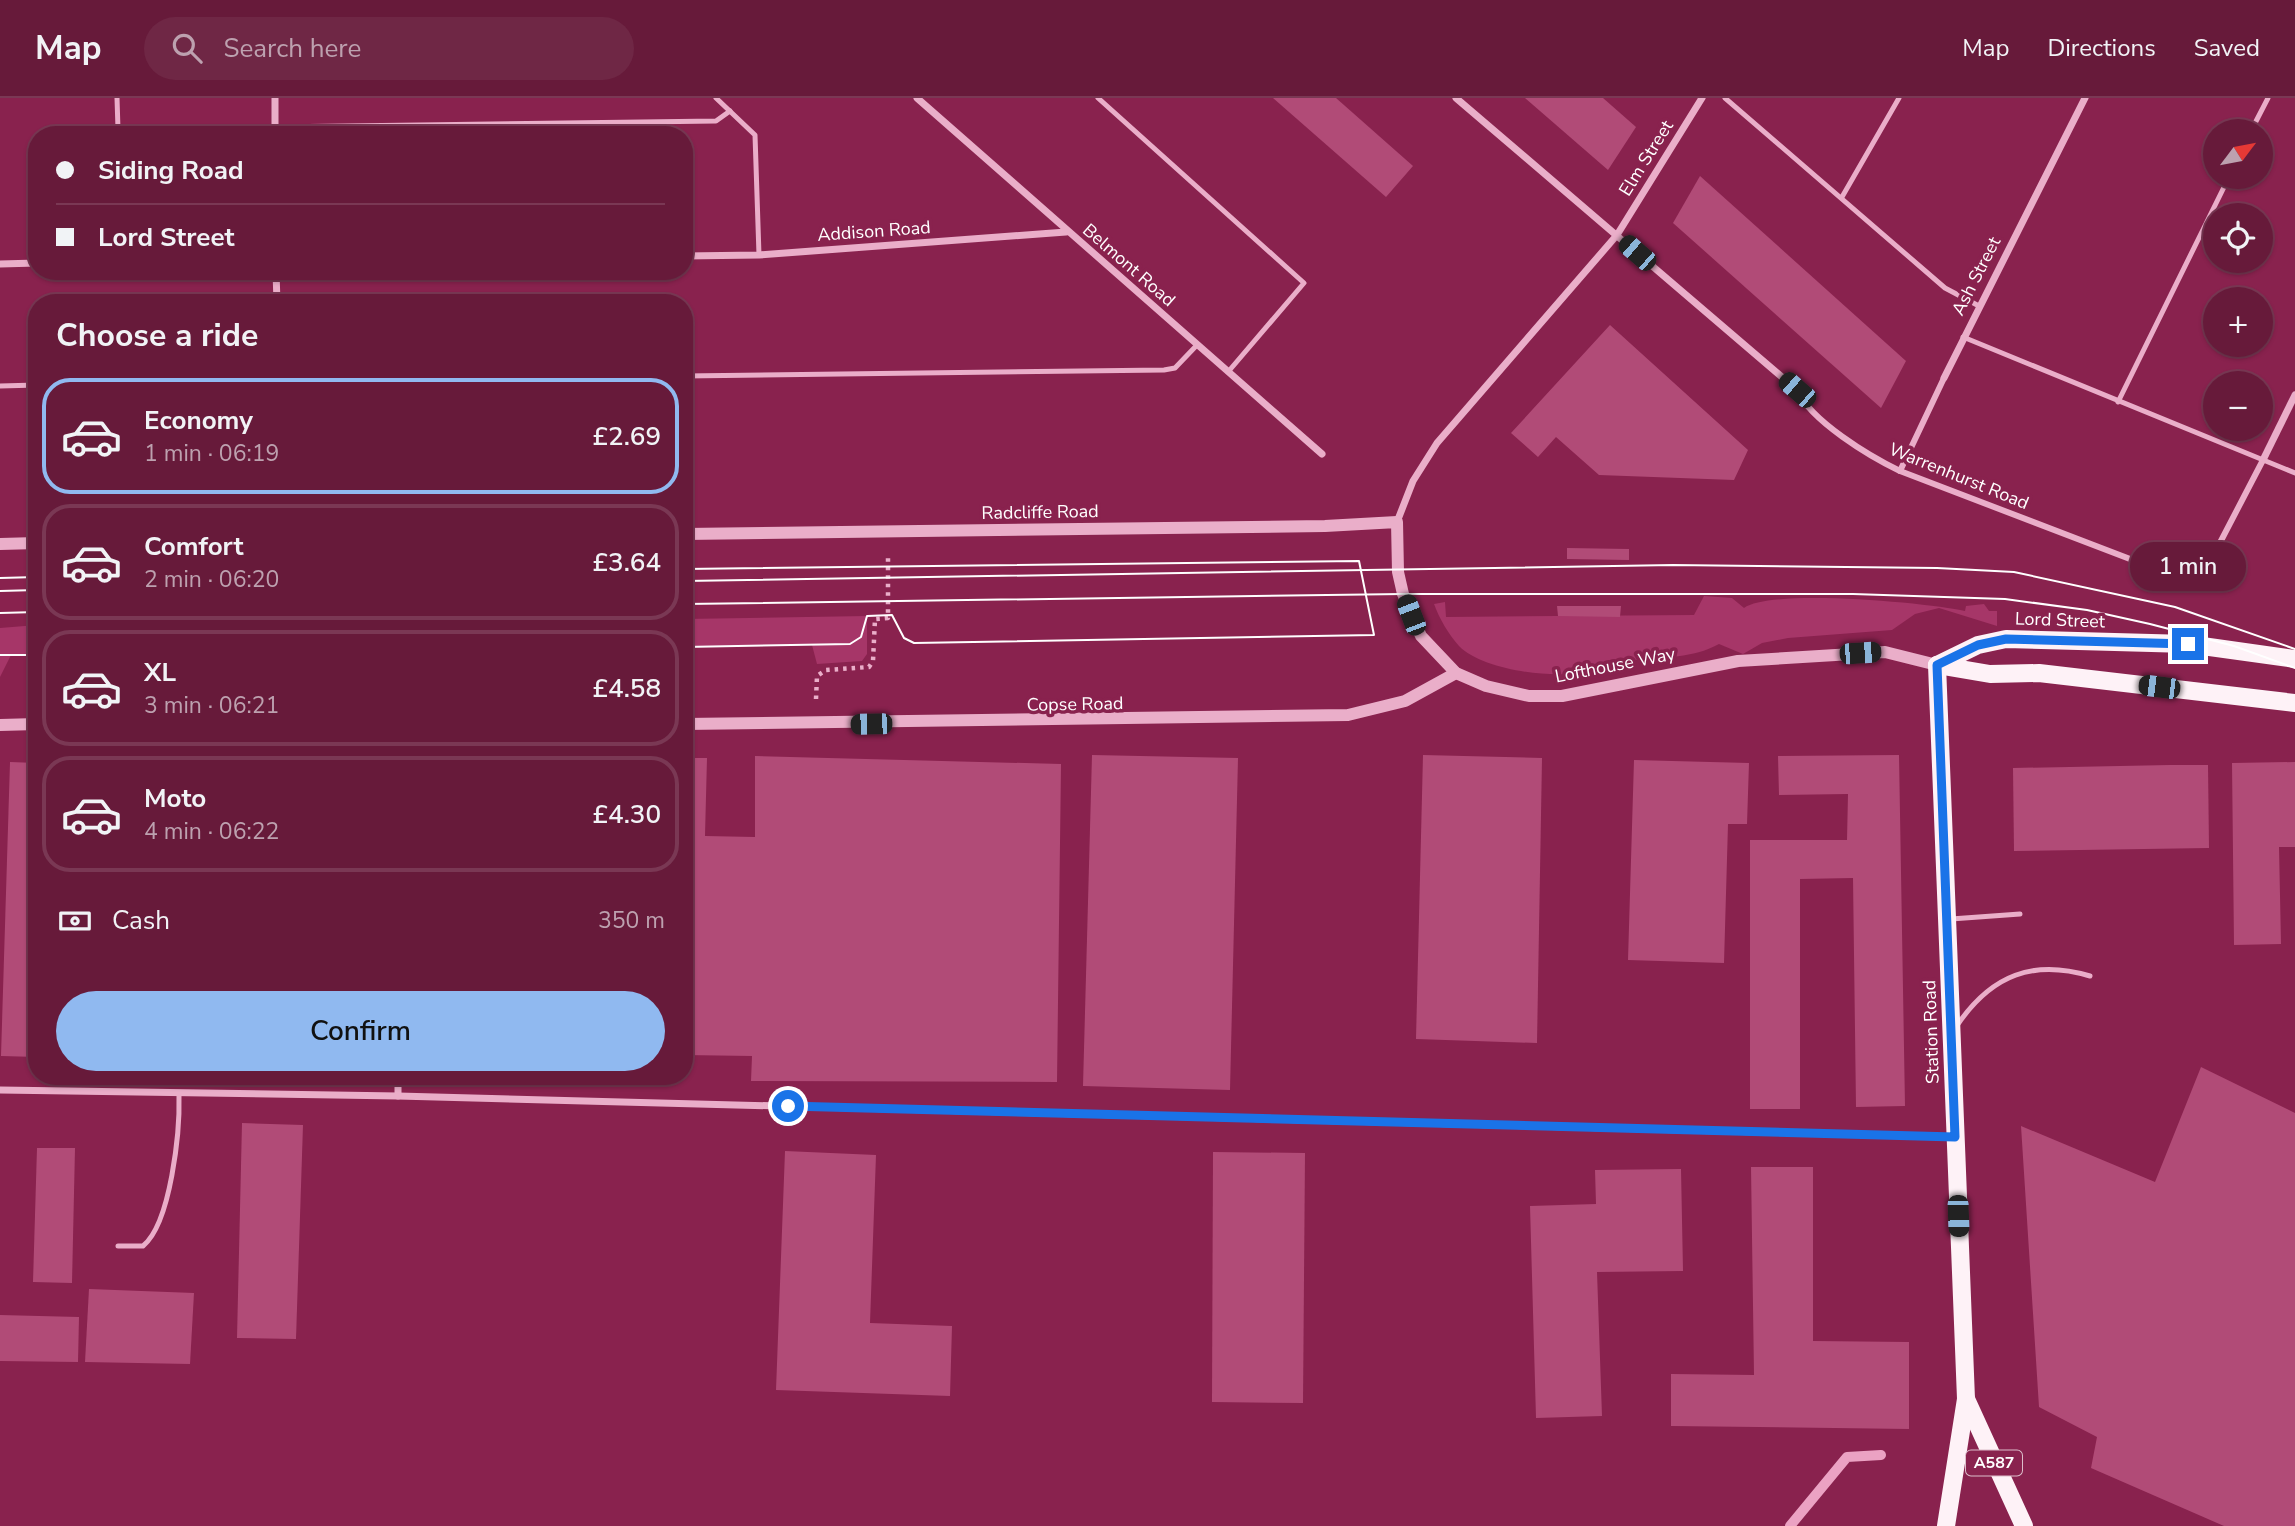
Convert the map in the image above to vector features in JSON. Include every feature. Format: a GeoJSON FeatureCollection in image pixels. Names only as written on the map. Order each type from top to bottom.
{"type":"FeatureCollection","features":[{"type":"Feature","properties":{"kind":"main road","name":"Lord Street"},"geometry":{"type":"LineString","coordinates":[[1937,665],[1978,645],[2006,639],[2188,644],[2295,659]]}},
{"type":"Feature","properties":{"kind":"main road"},"geometry":{"type":"LineString","coordinates":[[1937,665],[1990,674],[2039,673],[2295,703]]}},
{"type":"Feature","properties":{"kind":"main road","name":"Station Road"},"geometry":{"type":"LineString","coordinates":[[1937,665],[1966,1399],[1946,1526]]}},
{"type":"Feature","properties":{"kind":"main road","name":"Station Road"},"geometry":{"type":"LineString","coordinates":[[1966,1399],[2024,1526]]}},
{"type":"Feature","properties":{"kind":"street"},"geometry":{"type":"LineString","coordinates":[[275,98],[275,126]]}},
{"type":"Feature","properties":{"kind":"street","name":"Belmont Road"},"geometry":{"type":"LineString","coordinates":[[917,98],[1066,232],[1322,454]]}},
{"type":"Feature","properties":{"kind":"street","name":"Warrenhurst Road"},"geometry":{"type":"LineString","coordinates":[[1456,98],[1797,390],[1803,403],[1862,450],[1900,471],[2197,585],[2263,460]]}},
{"type":"Feature","properties":{"kind":"street","name":"Elm Street"},"geometry":{"type":"LineString","coordinates":[[1617,235],[1702,98]]}},
{"type":"Feature","properties":{"kind":"street","name":"Ash Street"},"geometry":{"type":"LineString","coordinates":[[1900,471],[1963,337],[2085,98]]}},
{"type":"Feature","properties":{"kind":"street","name":"Addison Road"},"geometry":{"type":"LineString","coordinates":[[693,256],[759,255],[1066,232]]}},
{"type":"Feature","properties":{"kind":"street","name":"Lofthouse Way"},"geometry":{"type":"LineString","coordinates":[[1617,235],[1437,443],[1413,481],[1397,522],[1398,572],[1411,615],[1422,636],[1456,673],[1486,686],[1528,696],[1562,696],[1738,661],[1885,652],[1937,665]]}},
{"type":"Feature","properties":{"kind":"street"},"geometry":{"type":"LineString","coordinates":[[0,264],[28,263]]}},
{"type":"Feature","properties":{"kind":"street"},"geometry":{"type":"LineString","coordinates":[[2263,460],[2295,395]]}},
{"type":"Feature","properties":{"kind":"street","name":"Radcliffe Road"},"geometry":{"type":"LineString","coordinates":[[693,534],[1325,526],[1397,522]]}},
{"type":"Feature","properties":{"kind":"street"},"geometry":{"type":"LineString","coordinates":[[0,544],[28,543]]}},
{"type":"Feature","properties":{"kind":"street","name":"Copse Road"},"geometry":{"type":"LineString","coordinates":[[693,724],[817,725],[1348,715],[1405,701],[1456,673]]}},
{"type":"Feature","properties":{"kind":"street"},"geometry":{"type":"LineString","coordinates":[[0,725],[28,724]]}},
{"type":"Feature","properties":{"kind":"street"},"geometry":{"type":"LineString","coordinates":[[398,1085],[398,1096]]}},
{"type":"Feature","properties":{"kind":"street"},"geometry":{"type":"LineString","coordinates":[[0,1090],[179,1095],[398,1096],[1955,1137]]}},
{"type":"Feature","properties":{"kind":"lane"},"geometry":{"type":"LineString","coordinates":[[117,98],[118,126]]}},
{"type":"Feature","properties":{"kind":"lane"},"geometry":{"type":"LineString","coordinates":[[716,98],[755,135],[758,146],[759,255]]}},
{"type":"Feature","properties":{"kind":"lane"},"geometry":{"type":"LineString","coordinates":[[1098,98],[1304,283],[1228,372]]}},
{"type":"Feature","properties":{"kind":"lane"},"geometry":{"type":"LineString","coordinates":[[1725,98],[1945,288],[1979,306]]}},
{"type":"Feature","properties":{"kind":"lane"},"geometry":{"type":"LineString","coordinates":[[1842,197],[1899,98]]}},
{"type":"Feature","properties":{"kind":"lane"},"geometry":{"type":"LineString","coordinates":[[2257,119],[2268,98]]}},
{"type":"Feature","properties":{"kind":"lane"},"geometry":{"type":"LineString","coordinates":[[496,126],[716,121],[730,111]]}},
{"type":"Feature","properties":{"kind":"lane"},"geometry":{"type":"LineString","coordinates":[[2118,402],[2223,189]]}},
{"type":"Feature","properties":{"kind":"lane"},"geometry":{"type":"LineString","coordinates":[[1963,337],[2295,473]]}},
{"type":"Feature","properties":{"kind":"lane"},"geometry":{"type":"LineString","coordinates":[[693,376],[1164,370],[1175,368],[1197,345]]}},
{"type":"Feature","properties":{"kind":"lane"},"geometry":{"type":"LineString","coordinates":[[0,386],[28,385]]}},
{"type":"Feature","properties":{"kind":"lane"},"geometry":{"type":"LineString","coordinates":[[1948,919],[2020,915]]}},
{"type":"Feature","properties":{"kind":"lane"},"geometry":{"type":"LineString","coordinates":[[1952,1033],[1969,1009],[1995,985],[2013,977],[2043,968],[2060,968],[2090,976]]}},
{"type":"Feature","properties":{"kind":"lane"},"geometry":{"type":"LineString","coordinates":[[118,1246],[143,1246],[155,1236],[177,1151],[179,1095]]}},
{"type":"Feature","properties":{"kind":"path"},"geometry":{"type":"LineString","coordinates":[[817,725],[817,676],[826,670],[870,667],[873,661],[874,619],[888,618],[890,531]]}},
{"type":"Feature","properties":{"kind":"shaded area"},"geometry":{"type":"Polygon","coordinates":[[[1704,596],[1732,598],[1744,608],[1760,602],[1817,598],[1887,601],[1965,611],[1966,606],[1984,604],[1989,611],[1997,611],[1997,626],[1939,608],[1915,614],[1892,630],[1788,638],[1762,643],[1743,654],[1719,644],[1689,655],[1636,660],[1577,673],[1549,674],[1498,666],[1469,654],[1452,637],[1434,604],[1445,602],[1446,617],[1694,615],[1704,596]]]}},
{"type":"Feature","properties":{"kind":"shaded area"},"geometry":{"type":"Polygon","coordinates":[[[867,616],[867,654],[862,661],[817,664],[812,645],[693,647],[693,619],[867,616]]]}},
{"type":"Feature","properties":{"kind":"shaded area"},"geometry":{"type":"Polygon","coordinates":[[[28,626],[28,655],[11,655],[0,677],[0,628],[28,626]]]}},
{"type":"Feature","properties":{"kind":"building"},"geometry":{"type":"Polygon","coordinates":[[[1273,98],[1336,98],[1413,166],[1386,197],[1273,98]]]}},
{"type":"Feature","properties":{"kind":"building"},"geometry":{"type":"Polygon","coordinates":[[[1525,98],[1603,98],[1636,127],[1608,170],[1525,98]]]}},
{"type":"Feature","properties":{"kind":"building"},"geometry":{"type":"Polygon","coordinates":[[[1700,176],[1906,361],[1881,408],[1673,223],[1700,176]]]}},
{"type":"Feature","properties":{"kind":"building"},"geometry":{"type":"Polygon","coordinates":[[[1610,325],[1748,450],[1734,480],[1599,475],[1556,437],[1538,457],[1511,433],[1610,325]]]}},
{"type":"Feature","properties":{"kind":"building"},"geometry":{"type":"Polygon","coordinates":[[[1567,548],[1629,549],[1629,560],[1567,559],[1567,548]]]}},
{"type":"Feature","properties":{"kind":"building"},"geometry":{"type":"Polygon","coordinates":[[[1557,606],[1621,606],[1620,617],[1558,616],[1557,606]]]}},
{"type":"Feature","properties":{"kind":"building"},"geometry":{"type":"Polygon","coordinates":[[[1092,755],[1238,758],[1230,1090],[1083,1086],[1092,755]]]}},
{"type":"Feature","properties":{"kind":"building"},"geometry":{"type":"Polygon","coordinates":[[[1423,755],[1542,758],[1537,1043],[1416,1039],[1423,755]]]}},
{"type":"Feature","properties":{"kind":"building"},"geometry":{"type":"Polygon","coordinates":[[[1899,755],[1905,1106],[1856,1107],[1853,878],[1800,879],[1800,1109],[1750,1109],[1750,840],[1847,840],[1848,794],[1779,795],[1778,756],[1899,755]]]}},
{"type":"Feature","properties":{"kind":"building"},"geometry":{"type":"Polygon","coordinates":[[[755,756],[1061,764],[1057,1082],[751,1081],[752,1056],[693,1055],[693,758],[707,758],[705,836],[755,837],[755,756]]]}},
{"type":"Feature","properties":{"kind":"building"},"geometry":{"type":"Polygon","coordinates":[[[1634,760],[1749,763],[1747,824],[1728,824],[1724,963],[1628,960],[1634,760]]]}},
{"type":"Feature","properties":{"kind":"building"},"geometry":{"type":"Polygon","coordinates":[[[10,762],[28,763],[28,1057],[1,1056],[10,762]]]}},
{"type":"Feature","properties":{"kind":"building"},"geometry":{"type":"Polygon","coordinates":[[[2295,762],[2295,847],[2279,847],[2281,944],[2234,945],[2232,763],[2295,762]]]}},
{"type":"Feature","properties":{"kind":"building"},"geometry":{"type":"Polygon","coordinates":[[[2208,765],[2209,848],[2014,851],[2013,768],[2208,765]]]}},
{"type":"Feature","properties":{"kind":"building"},"geometry":{"type":"Polygon","coordinates":[[[2201,1067],[2295,1113],[2295,1526],[2224,1526],[2091,1468],[2097,1437],[2039,1407],[2021,1126],[2155,1182],[2201,1067]]]}},
{"type":"Feature","properties":{"kind":"building"},"geometry":{"type":"Polygon","coordinates":[[[242,1123],[303,1125],[296,1339],[237,1338],[242,1123]]]}},
{"type":"Feature","properties":{"kind":"building"},"geometry":{"type":"Polygon","coordinates":[[[37,1148],[75,1148],[72,1283],[33,1282],[37,1148]]]}},
{"type":"Feature","properties":{"kind":"building"},"geometry":{"type":"Polygon","coordinates":[[[785,1151],[876,1155],[870,1323],[952,1326],[950,1396],[776,1390],[785,1151]]]}},
{"type":"Feature","properties":{"kind":"building"},"geometry":{"type":"Polygon","coordinates":[[[1213,1152],[1305,1153],[1303,1403],[1212,1402],[1213,1152]]]}},
{"type":"Feature","properties":{"kind":"building"},"geometry":{"type":"Polygon","coordinates":[[[1751,1167],[1813,1167],[1813,1341],[1909,1342],[1909,1429],[1671,1426],[1671,1374],[1754,1375],[1751,1167]]]}},
{"type":"Feature","properties":{"kind":"building"},"geometry":{"type":"Polygon","coordinates":[[[1681,1169],[1683,1271],[1597,1272],[1602,1416],[1536,1418],[1530,1206],[1596,1204],[1595,1170],[1681,1169]]]}},
{"type":"Feature","properties":{"kind":"building"},"geometry":{"type":"Polygon","coordinates":[[[89,1289],[194,1293],[190,1364],[85,1362],[89,1289]]]}},
{"type":"Feature","properties":{"kind":"building"},"geometry":{"type":"Polygon","coordinates":[[[0,1315],[79,1317],[78,1362],[0,1361],[0,1315]]]}},
{"type":"Feature","properties":{"kind":"waterway"},"geometry":{"type":"LineString","coordinates":[[1790,1526],[1847,1457],[1881,1455]]}},
{"type":"Feature","properties":{"kind":"tram line"},"geometry":{"type":"LineString","coordinates":[[693,569],[1359,561],[1374,635],[914,643],[904,638],[892,615],[867,616],[861,637],[850,644],[693,647]]}},
{"type":"Feature","properties":{"kind":"tram line"},"geometry":{"type":"LineString","coordinates":[[693,581],[1673,565],[1937,568],[2014,572],[2175,607],[2295,649]]}},
{"type":"Feature","properties":{"kind":"tram line"},"geometry":{"type":"LineString","coordinates":[[0,578],[28,577]]}},
{"type":"Feature","properties":{"kind":"tram line"},"geometry":{"type":"LineString","coordinates":[[0,591],[28,590]]}},
{"type":"Feature","properties":{"kind":"tram line"},"geometry":{"type":"LineString","coordinates":[[693,604],[1403,594],[1853,594],[2005,599],[2087,610],[2150,624],[2234,646],[2295,668]]}},
{"type":"Feature","properties":{"kind":"tram line"},"geometry":{"type":"LineString","coordinates":[[0,613],[28,612]]}},
{"type":"Feature","properties":{"kind":"tram line"},"geometry":{"type":"LineString","coordinates":[[0,655],[28,655]]}},
{"type":"Feature","properties":{"kind":"route"},"geometry":{"type":"LineString","coordinates":[[788,1106],[1955,1137],[1937,665],[1978,645],[2006,639],[2188,644]]}}]}
